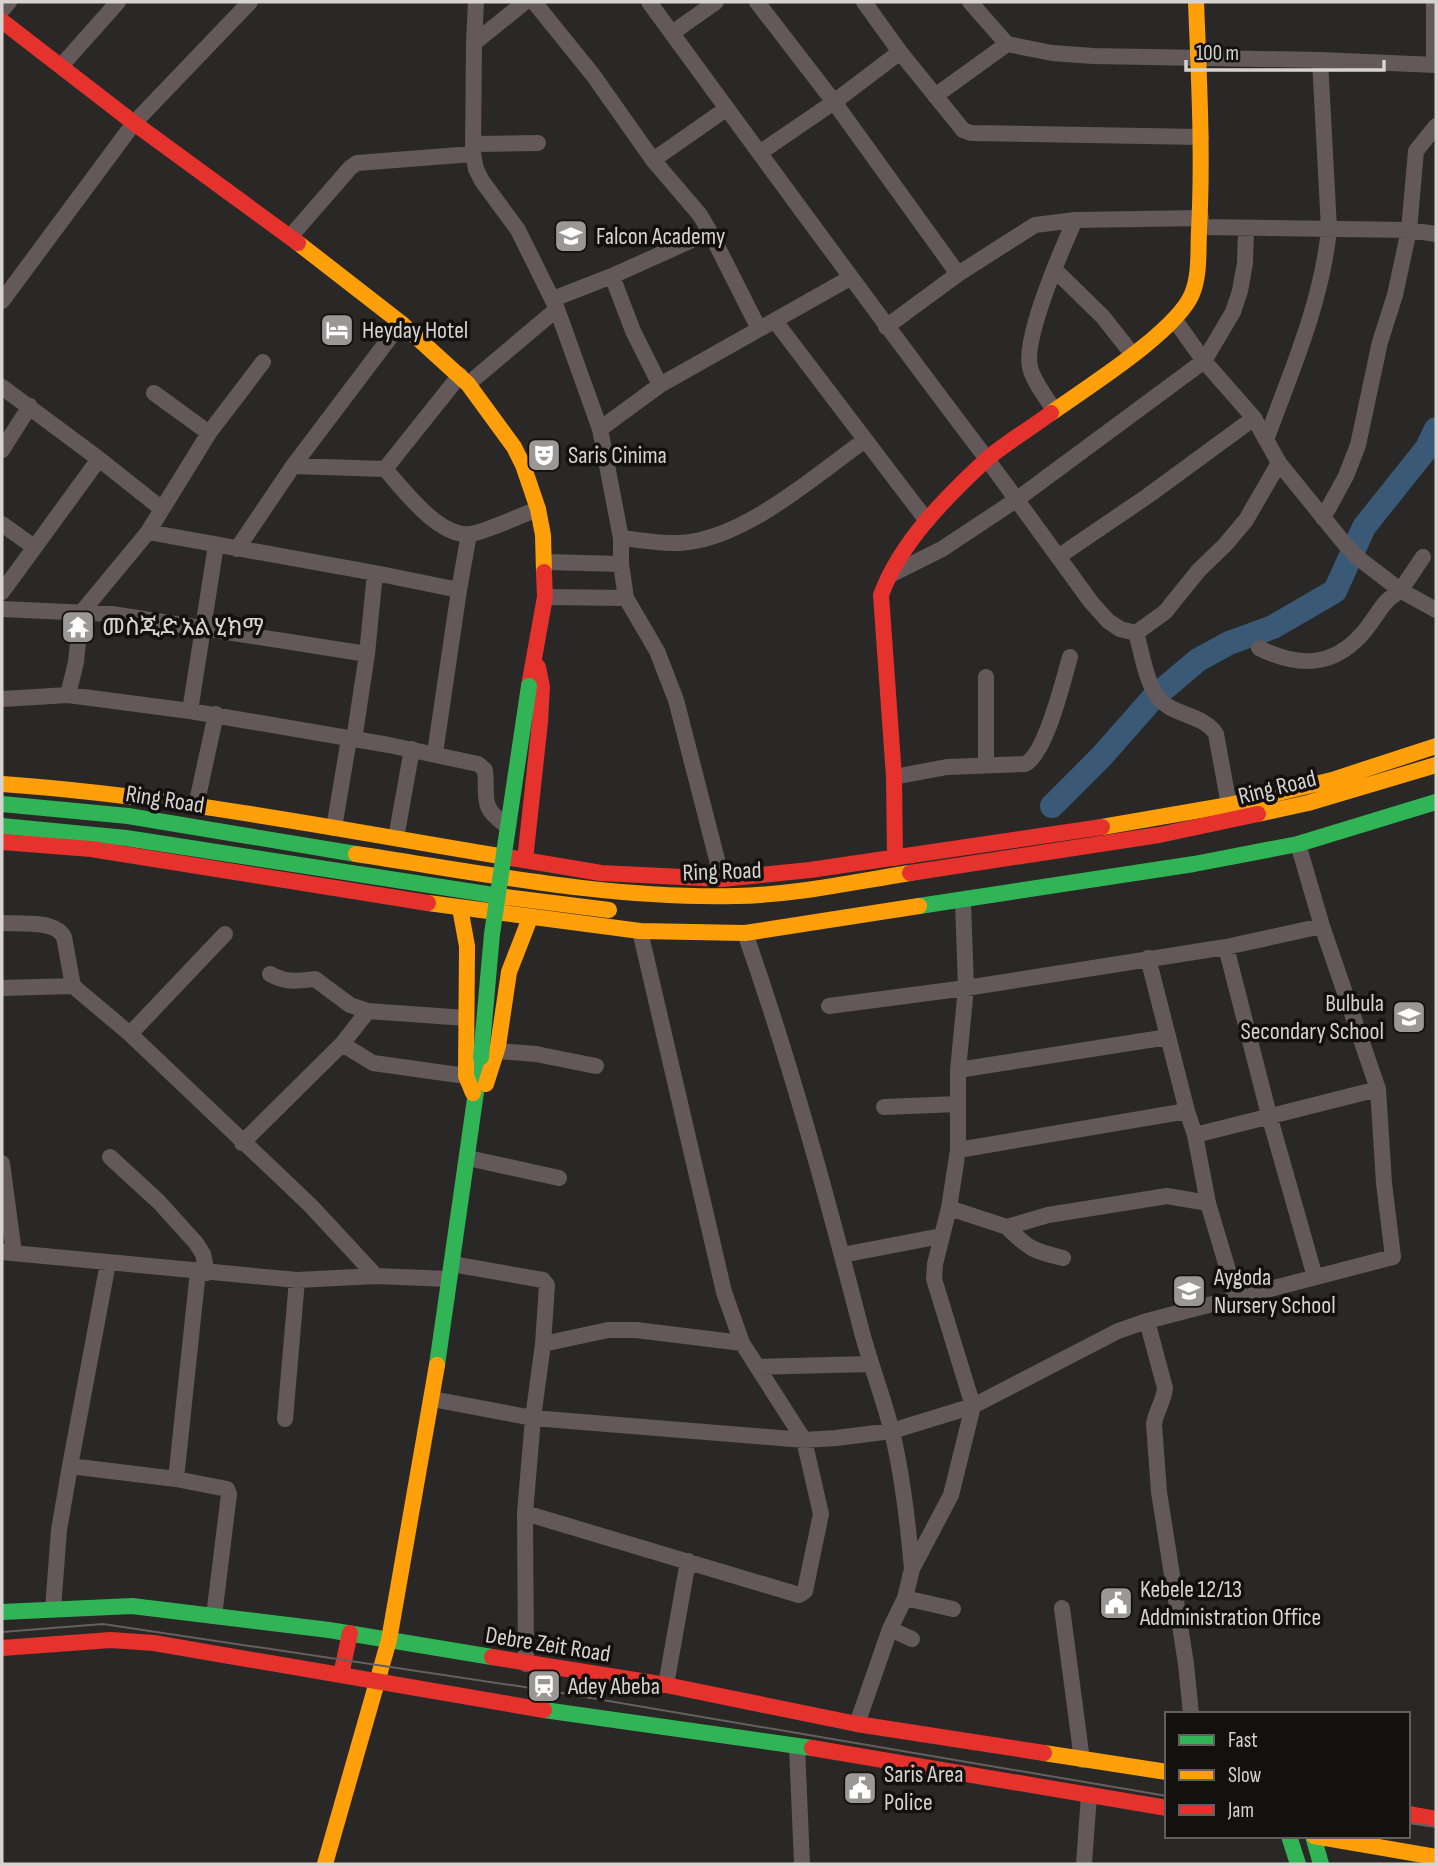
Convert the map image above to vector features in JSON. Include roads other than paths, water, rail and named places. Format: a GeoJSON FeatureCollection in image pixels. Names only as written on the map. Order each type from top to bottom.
{"type":"FeatureCollection","features":[{"type":"Feature","properties":{"kind":"main road"},"geometry":{"type":"LineString","coordinates":[[895,858],[894,777],[881,595],[888,576],[927,521],[986,459],[1133,355],[1174,319],[1192,294],[1201,222],[1196,2]]}},
{"type":"Feature","properties":{"kind":"main road"},"geometry":{"type":"LineString","coordinates":[[2,21],[401,323],[464,379],[514,447],[538,509],[546,562],[545,597],[507,826],[492,934],[477,1101],[432,1399],[389,1640],[325,1864]]}},
{"type":"Feature","properties":{"kind":"main road"},"geometry":{"type":"LineString","coordinates":[[525,860],[542,688],[535,655]]}},
{"type":"Feature","properties":{"kind":"main road","name":"Ring Road"},"geometry":{"type":"LineString","coordinates":[[2,784],[73,789],[196,806],[629,876],[722,879],[810,870],[1145,821],[1229,805],[1332,780],[1436,746]]}},
{"type":"Feature","properties":{"kind":"main road","name":"Ring Road"},"geometry":{"type":"LineString","coordinates":[[2,804],[128,816],[600,891],[667,896],[739,896],[820,887],[1159,835],[1308,803],[1436,765]]}},
{"type":"Feature","properties":{"kind":"main road"},"geometry":{"type":"LineString","coordinates":[[2,842],[91,849],[530,918],[640,931],[745,933],[1194,864],[1298,844],[1436,802]]}},
{"type":"Feature","properties":{"kind":"main road","name":"Ring Road"},"geometry":{"type":"LineString","coordinates":[[2,825],[126,838],[554,904],[627,912]]}},
{"type":"Feature","properties":{"kind":"main road"},"geometry":{"type":"LineString","coordinates":[[888,895],[1193,848]]}},
{"type":"Feature","properties":{"kind":"main road","name":"Ring Road"},"geometry":{"type":"LineString","coordinates":[[749,912],[850,899]]}},
{"type":"Feature","properties":{"kind":"main road"},"geometry":{"type":"LineString","coordinates":[[460,908],[467,946],[466,1076],[477,1101]]}},
{"type":"Feature","properties":{"kind":"main road"},"geometry":{"type":"LineString","coordinates":[[477,1101],[492,1073],[498,1051],[511,964],[530,918]]}},
{"type":"Feature","properties":{"kind":"main road","name":"Debre Zeit Road"},"geometry":{"type":"LineString","coordinates":[[2,1612],[132,1605],[350,1633],[666,1685],[857,1724],[1165,1772]]}},
{"type":"Feature","properties":{"kind":"main road"},"geometry":{"type":"LineString","coordinates":[[341,1675],[350,1633]]}},
{"type":"Feature","properties":{"kind":"main road"},"geometry":{"type":"LineString","coordinates":[[2,1648],[124,1641],[154,1643],[542,1710],[797,1746],[1165,1808]]}},
{"type":"Feature","properties":{"kind":"main road"},"geometry":{"type":"LineString","coordinates":[[1410,1814],[1436,1819]]}},
{"type":"Feature","properties":{"kind":"main road"},"geometry":{"type":"LineString","coordinates":[[1290,1838],[1298,1864]]}},
{"type":"Feature","properties":{"kind":"main road"},"geometry":{"type":"LineString","coordinates":[[1314,1838],[1321,1864]]}},
{"type":"Feature","properties":{"kind":"main road"},"geometry":{"type":"LineString","coordinates":[[1325,1838],[1436,1857]]}},
{"type":"Feature","properties":{"kind":"street"},"geometry":{"type":"LineString","coordinates":[[2,10],[9,2]]}},
{"type":"Feature","properties":{"kind":"street"},"geometry":{"type":"LineString","coordinates":[[61,66],[118,2]]}},
{"type":"Feature","properties":{"kind":"street"},"geometry":{"type":"LineString","coordinates":[[4,292],[134,123],[250,2]]}},
{"type":"Feature","properties":{"kind":"street"},"geometry":{"type":"LineString","coordinates":[[476,2],[473,149],[476,169],[518,230],[555,304],[600,429],[621,538],[621,564],[626,598],[657,651],[676,700],[715,842],[722,879]]}},
{"type":"Feature","properties":{"kind":"street"},"geometry":{"type":"LineString","coordinates":[[474,43],[525,2]]}},
{"type":"Feature","properties":{"kind":"street"},"geometry":{"type":"LineString","coordinates":[[534,2],[593,75],[653,160],[700,215],[759,329]]}},
{"type":"Feature","properties":{"kind":"street"},"geometry":{"type":"LineString","coordinates":[[649,2],[1091,602],[1108,621],[1120,629],[1136,633]]}},
{"type":"Feature","properties":{"kind":"street"},"geometry":{"type":"LineString","coordinates":[[672,33],[716,2]]}},
{"type":"Feature","properties":{"kind":"street"},"geometry":{"type":"LineString","coordinates":[[757,2],[834,102],[958,274]]}},
{"type":"Feature","properties":{"kind":"street"},"geometry":{"type":"LineString","coordinates":[[864,2],[962,130],[971,133],[1201,137]]}},
{"type":"Feature","properties":{"kind":"street"},"geometry":{"type":"LineString","coordinates":[[970,2],[1007,44],[1066,54],[1435,64],[1434,2]]}},
{"type":"Feature","properties":{"kind":"street"},"geometry":{"type":"LineString","coordinates":[[935,96],[1007,44]]}},
{"type":"Feature","properties":{"kind":"street"},"geometry":{"type":"LineString","coordinates":[[761,152],[834,102],[900,51]]}},
{"type":"Feature","properties":{"kind":"street"},"geometry":{"type":"LineString","coordinates":[[1266,440],[1312,310],[1327,253],[1329,229],[1320,60]]}},
{"type":"Feature","properties":{"kind":"street"},"geometry":{"type":"LineString","coordinates":[[653,160],[726,109]]}},
{"type":"Feature","properties":{"kind":"street"},"geometry":{"type":"LineString","coordinates":[[1323,518],[1346,476],[1358,445],[1380,342],[1395,295],[1409,230],[1416,151],[1436,126]]}},
{"type":"Feature","properties":{"kind":"street"},"geometry":{"type":"LineString","coordinates":[[290,237],[357,163],[538,143]]}},
{"type":"Feature","properties":{"kind":"street"},"geometry":{"type":"LineString","coordinates":[[1054,410],[1030,369],[1029,356],[1055,269],[1075,220]]}},
{"type":"Feature","properties":{"kind":"street"},"geometry":{"type":"LineString","coordinates":[[887,327],[958,274],[1023,230],[1035,225],[1075,220],[1201,222],[1246,229],[1409,230],[1436,234]]}},
{"type":"Feature","properties":{"kind":"street"},"geometry":{"type":"LineString","coordinates":[[888,576],[942,549],[1016,500],[1204,361],[1227,324],[1240,291],[1245,263],[1246,229]]}},
{"type":"Feature","properties":{"kind":"street"},"geometry":{"type":"LineString","coordinates":[[385,469],[464,379],[555,304],[710,232]]}},
{"type":"Feature","properties":{"kind":"street"},"geometry":{"type":"LineString","coordinates":[[1055,269],[1103,317],[1133,355]]}},
{"type":"Feature","properties":{"kind":"street"},"geometry":{"type":"LineString","coordinates":[[612,276],[633,331],[660,385]]}},
{"type":"Feature","properties":{"kind":"street"},"geometry":{"type":"LineString","coordinates":[[600,429],[660,385],[850,278]]}},
{"type":"Feature","properties":{"kind":"street"},"geometry":{"type":"LineString","coordinates":[[1174,319],[1204,361],[1254,418],[1279,463],[1344,543],[1357,557],[1400,590],[1436,610]]}},
{"type":"Feature","properties":{"kind":"street"},"geometry":{"type":"LineString","coordinates":[[775,321],[927,521]]}},
{"type":"Feature","properties":{"kind":"street"},"geometry":{"type":"LineString","coordinates":[[237,549],[293,466],[401,323]]}},
{"type":"Feature","properties":{"kind":"street"},"geometry":{"type":"LineString","coordinates":[[68,695],[76,662],[81,613],[148,532],[209,433],[263,362]]}},
{"type":"Feature","properties":{"kind":"street"},"geometry":{"type":"LineString","coordinates":[[2,387],[99,458],[162,509]]}},
{"type":"Feature","properties":{"kind":"street"},"geometry":{"type":"LineString","coordinates":[[154,393],[209,433]]}},
{"type":"Feature","properties":{"kind":"street"},"geometry":{"type":"LineString","coordinates":[[2,450],[30,406]]}},
{"type":"Feature","properties":{"kind":"street"},"geometry":{"type":"LineString","coordinates":[[1058,557],[1254,418]]}},
{"type":"Feature","properties":{"kind":"street"},"geometry":{"type":"LineString","coordinates":[[621,538],[682,543],[708,539],[778,504],[864,440]]}},
{"type":"Feature","properties":{"kind":"street"},"geometry":{"type":"LineString","coordinates":[[2,592],[99,458]]}},
{"type":"Feature","properties":{"kind":"street"},"geometry":{"type":"LineString","coordinates":[[1136,633],[1165,611],[1199,570],[1225,545],[1246,520],[1279,463]]}},
{"type":"Feature","properties":{"kind":"street"},"geometry":{"type":"LineString","coordinates":[[293,466],[385,469],[430,518],[441,526],[470,534],[538,509]]}},
{"type":"Feature","properties":{"kind":"street"},"geometry":{"type":"LineString","coordinates":[[2,524],[34,547]]}},
{"type":"Feature","properties":{"kind":"street"},"geometry":{"type":"LineString","coordinates":[[148,532],[459,590]]}},
{"type":"Feature","properties":{"kind":"street"},"geometry":{"type":"LineString","coordinates":[[435,754],[470,534]]}},
{"type":"Feature","properties":{"kind":"street"},"geometry":{"type":"LineString","coordinates":[[190,710],[216,545]]}},
{"type":"Feature","properties":{"kind":"street"},"geometry":{"type":"LineString","coordinates":[[1259,648],[1278,658],[1298,663],[1317,661],[1337,654],[1361,635],[1387,600],[1400,590],[1423,557]]}},
{"type":"Feature","properties":{"kind":"street"},"geometry":{"type":"LineString","coordinates":[[546,562],[621,564]]}},
{"type":"Feature","properties":{"kind":"street"},"geometry":{"type":"LineString","coordinates":[[334,828],[368,654],[375,573]]}},
{"type":"Feature","properties":{"kind":"street"},"geometry":{"type":"LineString","coordinates":[[545,597],[626,598]]}},
{"type":"Feature","properties":{"kind":"street"},"geometry":{"type":"LineString","coordinates":[[2,609],[112,614],[368,654]]}},
{"type":"Feature","properties":{"kind":"street"},"geometry":{"type":"LineString","coordinates":[[1136,633],[1153,689],[1171,708],[1212,727],[1216,734],[1229,805]]}},
{"type":"Feature","properties":{"kind":"street"},"geometry":{"type":"LineString","coordinates":[[894,777],[947,767],[1025,764],[1032,761],[1039,751],[1070,657]]}},
{"type":"Feature","properties":{"kind":"street"},"geometry":{"type":"LineString","coordinates":[[986,677],[986,765]]}},
{"type":"Feature","properties":{"kind":"street"},"geometry":{"type":"LineString","coordinates":[[2,699],[68,695],[190,710],[412,749],[478,764],[485,770],[485,805],[507,826]]}},
{"type":"Feature","properties":{"kind":"street"},"geometry":{"type":"LineString","coordinates":[[196,806],[216,715]]}},
{"type":"Feature","properties":{"kind":"street"},"geometry":{"type":"LineString","coordinates":[[396,838],[412,749]]}},
{"type":"Feature","properties":{"kind":"street"},"geometry":{"type":"LineString","coordinates":[[432,1399],[533,1418],[804,1440],[892,1431],[973,1406],[1118,1331],[1236,1297],[1393,1257],[1384,1183],[1378,1089],[1322,926],[1298,844]]}},
{"type":"Feature","properties":{"kind":"street"},"geometry":{"type":"LineString","coordinates":[[857,1724],[890,1629],[905,1598],[912,1569],[951,1495],[973,1406],[934,1279],[958,1150],[958,1070],[966,988],[963,901]]}},
{"type":"Feature","properties":{"kind":"street"},"geometry":{"type":"LineString","coordinates":[[2,923],[51,926],[61,930],[73,986],[130,1034],[310,1205],[376,1276]]}},
{"type":"Feature","properties":{"kind":"street"},"geometry":{"type":"LineString","coordinates":[[829,1006],[966,988],[1226,947],[1322,926]]}},
{"type":"Feature","properties":{"kind":"street"},"geometry":{"type":"LineString","coordinates":[[525,1513],[802,1594],[816,1545],[821,1514],[804,1440],[742,1343],[724,1292],[640,931]]}},
{"type":"Feature","properties":{"kind":"street"},"geometry":{"type":"LineString","coordinates":[[745,933],[773,1012],[870,1364],[892,1431],[908,1521],[912,1569]]}},
{"type":"Feature","properties":{"kind":"street"},"geometry":{"type":"LineString","coordinates":[[130,1034],[225,934]]}},
{"type":"Feature","properties":{"kind":"street"},"geometry":{"type":"LineString","coordinates":[[1226,947],[1269,1115],[1315,1277]]}},
{"type":"Feature","properties":{"kind":"street"},"geometry":{"type":"LineString","coordinates":[[1147,958],[1195,1135],[1208,1203],[1236,1297]]}},
{"type":"Feature","properties":{"kind":"street"},"geometry":{"type":"LineString","coordinates":[[270,974],[281,981],[297,983],[315,979],[351,1004],[368,1011],[467,1018]]}},
{"type":"Feature","properties":{"kind":"street"},"geometry":{"type":"LineString","coordinates":[[2,988],[73,986]]}},
{"type":"Feature","properties":{"kind":"street"},"geometry":{"type":"LineString","coordinates":[[242,1143],[342,1044],[368,1011]]}},
{"type":"Feature","properties":{"kind":"street"},"geometry":{"type":"LineString","coordinates":[[958,1070],[1168,1037]]}},
{"type":"Feature","properties":{"kind":"street"},"geometry":{"type":"LineString","coordinates":[[342,1044],[373,1063],[466,1076]]}},
{"type":"Feature","properties":{"kind":"street"},"geometry":{"type":"LineString","coordinates":[[498,1051],[536,1054],[596,1066]]}},
{"type":"Feature","properties":{"kind":"street"},"geometry":{"type":"LineString","coordinates":[[1195,1135],[1378,1089]]}},
{"type":"Feature","properties":{"kind":"street"},"geometry":{"type":"LineString","coordinates":[[884,1107],[958,1104]]}},
{"type":"Feature","properties":{"kind":"street"},"geometry":{"type":"LineString","coordinates":[[958,1150],[1187,1111]]}},
{"type":"Feature","properties":{"kind":"street"},"geometry":{"type":"LineString","coordinates":[[110,1157],[159,1202],[203,1254],[203,1272],[176,1479]]}},
{"type":"Feature","properties":{"kind":"street"},"geometry":{"type":"LineString","coordinates":[[468,1158],[559,1178]]}},
{"type":"Feature","properties":{"kind":"street"},"geometry":{"type":"LineString","coordinates":[[2,1163],[8,1252],[297,1280],[450,1272],[544,1280],[547,1285],[543,1344],[533,1418],[525,1513],[526,1664]]}},
{"type":"Feature","properties":{"kind":"street"},"geometry":{"type":"LineString","coordinates":[[1007,1227],[1048,1215],[1167,1196],[1208,1203]]}},
{"type":"Feature","properties":{"kind":"street"},"geometry":{"type":"LineString","coordinates":[[949,1208],[1007,1227],[1036,1252],[1063,1258]]}},
{"type":"Feature","properties":{"kind":"street"},"geometry":{"type":"LineString","coordinates":[[842,1255],[941,1236]]}},
{"type":"Feature","properties":{"kind":"street"},"geometry":{"type":"LineString","coordinates":[[53,1609],[59,1530],[108,1263]]}},
{"type":"Feature","properties":{"kind":"street"},"geometry":{"type":"LineString","coordinates":[[285,1419],[297,1280]]}},
{"type":"Feature","properties":{"kind":"street"},"geometry":{"type":"LineString","coordinates":[[1147,1321],[1165,1388],[1154,1424],[1159,1492],[1186,1664],[1191,1712]]}},
{"type":"Feature","properties":{"kind":"street"},"geometry":{"type":"LineString","coordinates":[[543,1344],[608,1330],[636,1330],[742,1343]]}},
{"type":"Feature","properties":{"kind":"street"},"geometry":{"type":"LineString","coordinates":[[757,1367],[870,1364]]}},
{"type":"Feature","properties":{"kind":"street"},"geometry":{"type":"LineString","coordinates":[[70,1466],[176,1479],[226,1489],[229,1494],[214,1616]]}},
{"type":"Feature","properties":{"kind":"street"},"geometry":{"type":"LineString","coordinates":[[666,1685],[688,1561]]}},
{"type":"Feature","properties":{"kind":"street"},"geometry":{"type":"LineString","coordinates":[[905,1598],[953,1609]]}},
{"type":"Feature","properties":{"kind":"street"},"geometry":{"type":"LineString","coordinates":[[1062,1608],[1082,1760]]}},
{"type":"Feature","properties":{"kind":"street"},"geometry":{"type":"LineString","coordinates":[[890,1629],[912,1639]]}},
{"type":"Feature","properties":{"kind":"street"},"geometry":{"type":"LineString","coordinates":[[797,1746],[802,1864]]}},
{"type":"Feature","properties":{"kind":"street"},"geometry":{"type":"LineString","coordinates":[[1084,1864],[1088,1796]]}},
{"type":"Feature","properties":{"kind":"waterway"},"geometry":{"type":"LineString","coordinates":[[1052,806],[1102,756],[1153,698],[1198,660],[1229,643],[1273,627],[1335,591],[1364,527],[1427,448],[1436,429]]}},
{"type":"Feature","properties":{"kind":"tram line"},"geometry":{"type":"LineString","coordinates":[[2,1632],[103,1624],[544,1690],[1165,1796]]}},
{"type":"Feature","properties":{"kind":"tram line"},"geometry":{"type":"LineString","coordinates":[[1410,1823],[1436,1827]]}},
{"type":"Feature","properties":{"kind":"place","name":"Falcon Academy"},"geometry":{"type":"Point","coordinates":[571,236]}},
{"type":"Feature","properties":{"kind":"place","name":"Heyday Hotel"},"geometry":{"type":"Point","coordinates":[337,330]}},
{"type":"Feature","properties":{"kind":"place","name":"Saris Cinima"},"geometry":{"type":"Point","coordinates":[544,455]}},
{"type":"Feature","properties":{"kind":"place","name":"መስጂድ አል ሂክማ"},"geometry":{"type":"Point","coordinates":[78,627]}},
{"type":"Feature","properties":{"kind":"place","name":"Bulbula Secondary School"},"geometry":{"type":"Point","coordinates":[1409,1017]}},
{"type":"Feature","properties":{"kind":"place","name":"Aygoda Nursery School"},"geometry":{"type":"Point","coordinates":[1189,1291]}},
{"type":"Feature","properties":{"kind":"place","name":"Kebele 12/13 Addministration Office"},"geometry":{"type":"Point","coordinates":[1116,1603]}},
{"type":"Feature","properties":{"kind":"place","name":"Adey Abeba"},"geometry":{"type":"Point","coordinates":[544,1686]}},
{"type":"Feature","properties":{"kind":"place","name":"Saris Area Police"},"geometry":{"type":"Point","coordinates":[860,1788]}}]}
